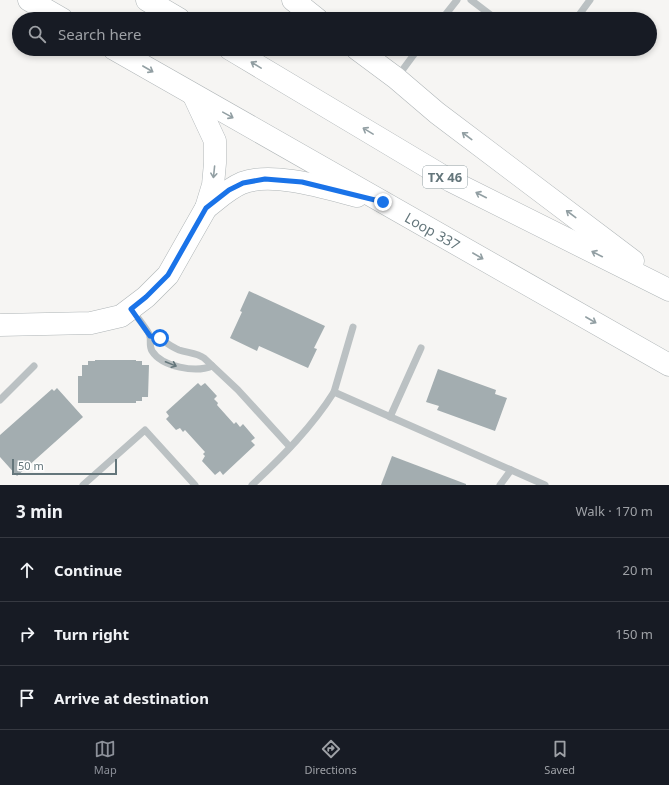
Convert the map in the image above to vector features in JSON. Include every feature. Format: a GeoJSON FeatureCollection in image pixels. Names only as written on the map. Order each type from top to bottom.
{"type":"FeatureCollection","features":[{"type":"Feature","properties":{"kind":"main road"},"geometry":{"type":"LineString","coordinates":[[29,0],[50,12]]}},
{"type":"Feature","properties":{"kind":"main road"},"geometry":{"type":"LineString","coordinates":[[147,0],[167,12]]}},
{"type":"Feature","properties":{"kind":"main road"},"geometry":{"type":"LineString","coordinates":[[294,0],[309,12]]}},
{"type":"Feature","properties":{"kind":"main road","name":"Loop 337"},"geometry":{"type":"LineString","coordinates":[[126,56],[194,96],[669,364]]}},
{"type":"Feature","properties":{"kind":"main road","name":"TX 46"},"geometry":{"type":"LineString","coordinates":[[242,56],[451,181],[669,289]]}},
{"type":"Feature","properties":{"kind":"main road"},"geometry":{"type":"LineString","coordinates":[[366,56],[396,78],[437,113],[669,289]]}},
{"type":"Feature","properties":{"kind":"main road"},"geometry":{"type":"LineString","coordinates":[[0,325],[91,323],[121,316],[146,297],[168,275],[206,208],[213,185],[215,141],[194,96]]}},
{"type":"Feature","properties":{"kind":"main road"},"geometry":{"type":"LineString","coordinates":[[206,208],[229,190],[243,183],[265,179],[302,182],[383,202]]}},
{"type":"Feature","properties":{"kind":"lane"},"geometry":{"type":"LineString","coordinates":[[447,12],[456,0]]}},
{"type":"Feature","properties":{"kind":"lane"},"geometry":{"type":"LineString","coordinates":[[471,0],[487,12]]}},
{"type":"Feature","properties":{"kind":"lane"},"geometry":{"type":"LineString","coordinates":[[581,12],[590,0]]}},
{"type":"Feature","properties":{"kind":"lane"},"geometry":{"type":"LineString","coordinates":[[396,78],[413,56]]}},
{"type":"Feature","properties":{"kind":"lane"},"geometry":{"type":"LineString","coordinates":[[131,309],[150,336],[151,350],[159,357],[168,363],[196,370],[212,366]]}},
{"type":"Feature","properties":{"kind":"lane"},"geometry":{"type":"LineString","coordinates":[[252,485],[290,447],[312,422],[334,392],[353,327]]}},
{"type":"Feature","properties":{"kind":"lane"},"geometry":{"type":"LineString","coordinates":[[150,336],[160,338],[178,350],[201,356],[238,390],[290,447]]}},
{"type":"Feature","properties":{"kind":"lane"},"geometry":{"type":"LineString","coordinates":[[390,417],[421,348]]}},
{"type":"Feature","properties":{"kind":"lane"},"geometry":{"type":"LineString","coordinates":[[0,400],[34,366]]}},
{"type":"Feature","properties":{"kind":"lane"},"geometry":{"type":"LineString","coordinates":[[334,392],[545,485]]}},
{"type":"Feature","properties":{"kind":"lane"},"geometry":{"type":"LineString","coordinates":[[82,485],[145,430],[195,485]]}},
{"type":"Feature","properties":{"kind":"lane"},"geometry":{"type":"LineString","coordinates":[[500,485],[511,470]]}},
{"type":"Feature","properties":{"kind":"building"},"geometry":{"type":"Polygon","coordinates":[[[249,291],[325,326],[314,348],[317,349],[308,368],[259,346],[257,351],[230,338],[242,312],[240,311],[249,291]]]}},
{"type":"Feature","properties":{"kind":"building"},"geometry":{"type":"Polygon","coordinates":[[[136,360],[142,361],[142,365],[149,365],[148,397],[142,397],[142,401],[136,401],[136,403],[78,403],[78,376],[82,376],[82,365],[88,365],[88,361],[136,360]]]}},
{"type":"Feature","properties":{"kind":"building"},"geometry":{"type":"Polygon","coordinates":[[[438,369],[496,390],[495,394],[507,398],[495,431],[437,410],[439,406],[426,402],[438,369]]]}},
{"type":"Feature","properties":{"kind":"building"},"geometry":{"type":"Polygon","coordinates":[[[198,383],[201,386],[205,383],[217,396],[214,399],[218,403],[217,405],[234,424],[236,422],[240,427],[243,424],[255,438],[251,441],[255,445],[223,475],[220,471],[215,475],[202,461],[205,456],[203,454],[205,452],[185,430],[183,432],[180,428],[176,430],[166,419],[169,416],[166,412],[198,383]]]}},
{"type":"Feature","properties":{"kind":"building"},"geometry":{"type":"Polygon","coordinates":[[[57,388],[83,417],[17,476],[0,457],[0,435],[52,389],[54,391],[57,388]]]}},
{"type":"Feature","properties":{"kind":"building"},"geometry":{"type":"Polygon","coordinates":[[[392,456],[466,484],[466,485],[381,485],[392,456]]]}},
{"type":"Feature","properties":{"kind":"route"},"geometry":{"type":"LineString","coordinates":[[160,338],[150,336],[131,309],[146,297],[168,275],[206,208],[229,190],[243,183],[265,179],[302,182],[383,202]]}}]}
